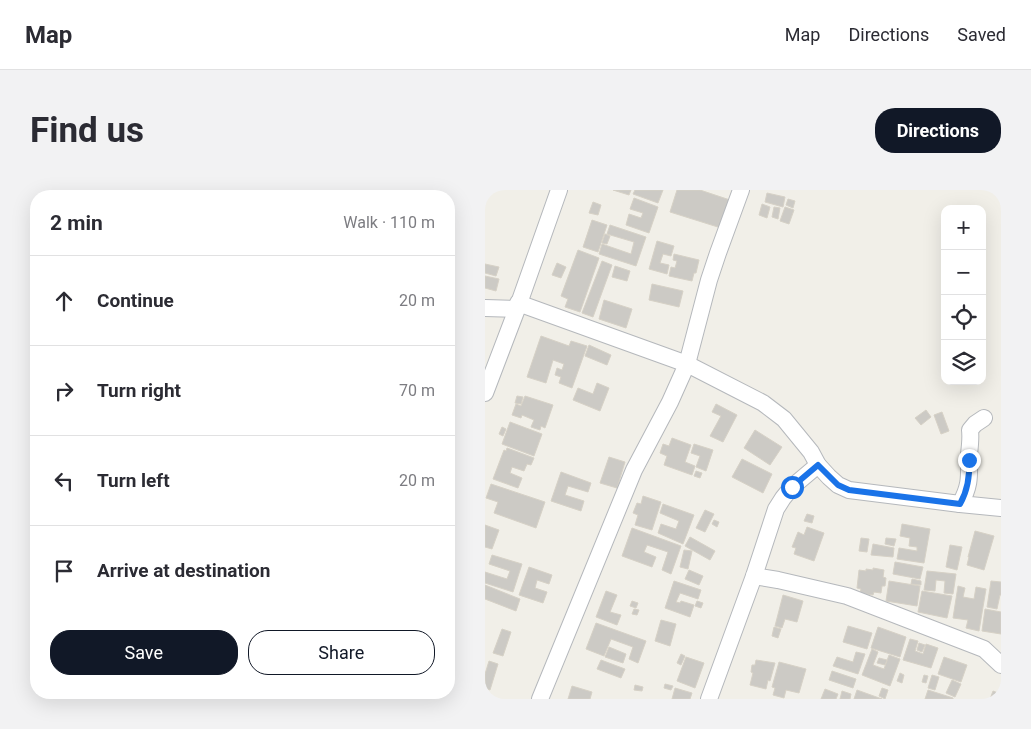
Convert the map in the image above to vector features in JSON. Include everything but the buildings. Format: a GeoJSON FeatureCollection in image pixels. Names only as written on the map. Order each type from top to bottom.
{"type":"FeatureCollection","features":[{"type":"Feature","properties":{"kind":"street"},"geometry":{"type":"LineString","coordinates":[[485,393],[559,190]]}},
{"type":"Feature","properties":{"kind":"street"},"geometry":{"type":"LineString","coordinates":[[540,699],[631,476],[670,402],[687,364],[717,253],[741,190]]}},
{"type":"Feature","properties":{"kind":"street"},"geometry":{"type":"LineString","coordinates":[[485,308],[517,306],[687,364],[763,403],[784,419],[811,452],[818,465],[838,485],[849,490],[1001,508]]}},
{"type":"Feature","properties":{"kind":"street"},"geometry":{"type":"LineString","coordinates":[[960,504],[969,483],[971,430],[975,424],[984,418]]}},
{"type":"Feature","properties":{"kind":"street"},"geometry":{"type":"LineString","coordinates":[[709,699],[774,515],[783,498],[792,487],[818,465]]}},
{"type":"Feature","properties":{"kind":"street"},"geometry":{"type":"LineString","coordinates":[[754,576],[847,596],[984,648],[1001,665]]}},
{"type":"Feature","properties":{"kind":"route"},"geometry":{"type":"LineString","coordinates":[[792,487],[818,465],[838,485],[849,490],[960,504],[969,483],[969,460]]}}]}
